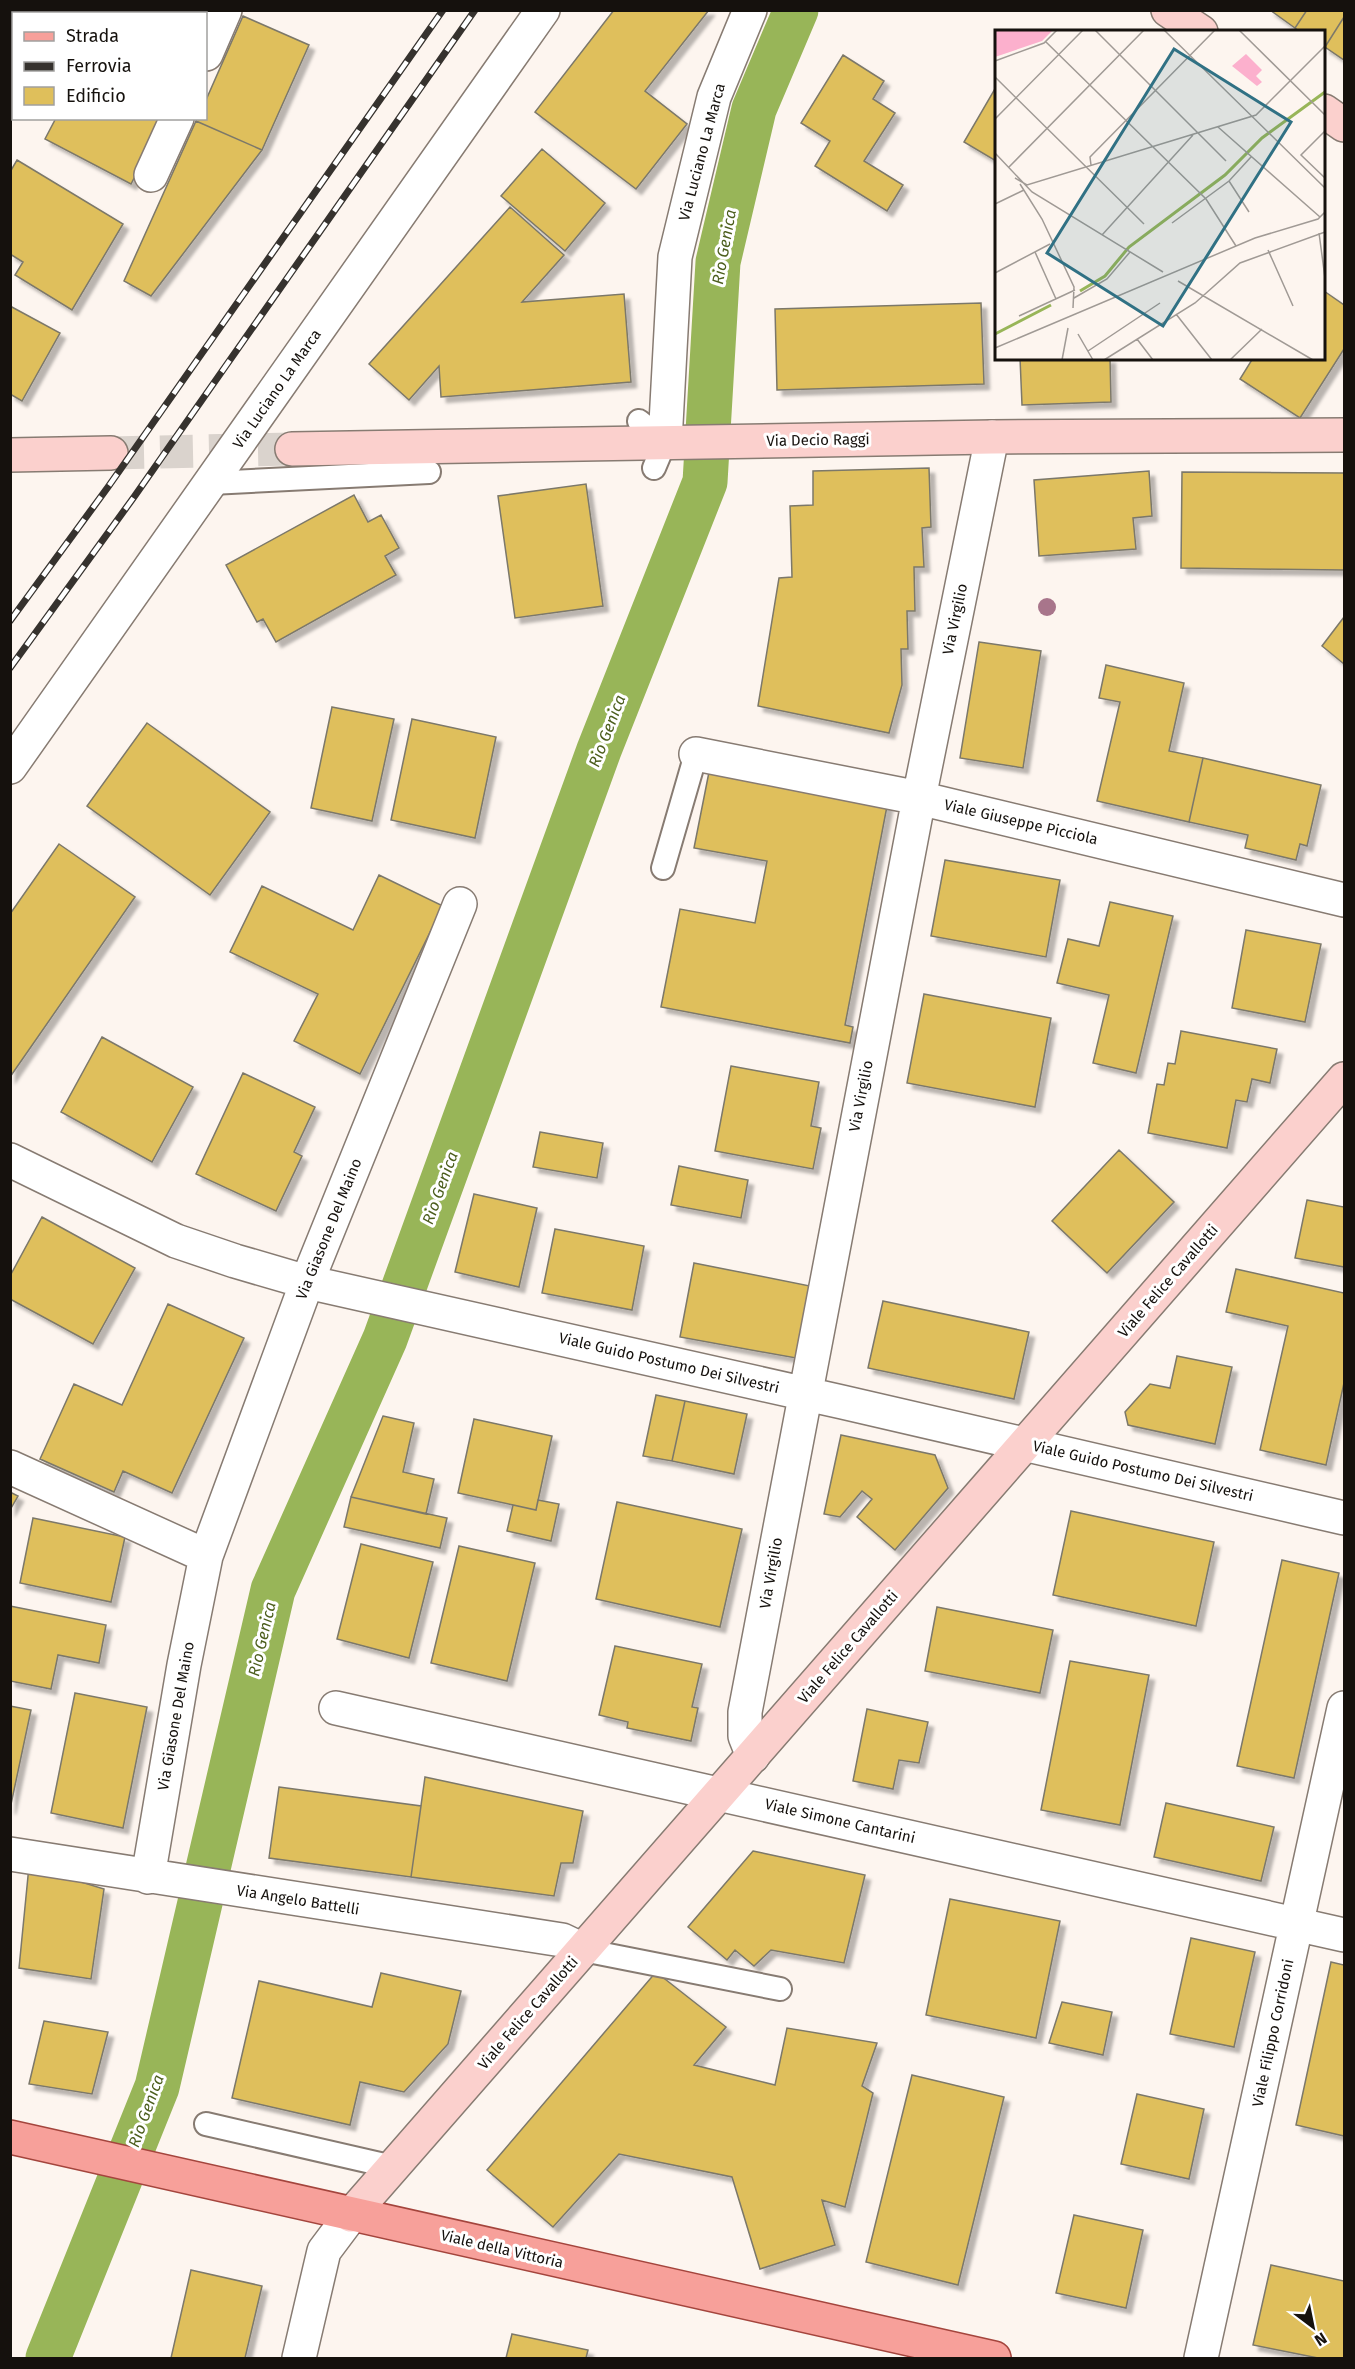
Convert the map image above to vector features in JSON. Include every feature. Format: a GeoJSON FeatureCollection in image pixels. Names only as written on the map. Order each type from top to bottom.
{"type":"FeatureCollection","features":[{"type":"Feature","properties":{"kind":"main road","name":"Viale della Vittoria"},"geometry":{"type":"LineString","coordinates":[[10,2137],[994,2358]]}},
{"type":"Feature","properties":{"kind":"street"},"geometry":{"type":"LineString","coordinates":[[207,52],[225,10]]}},
{"type":"Feature","properties":{"kind":"street","name":"Via Luciano La Marca"},"geometry":{"type":"LineString","coordinates":[[10,767],[543,10]]}},
{"type":"Feature","properties":{"kind":"street","name":"Via Luciano La Marca"},"geometry":{"type":"LineString","coordinates":[[667,450],[675,257],[714,97],[750,10]]}},
{"type":"Feature","properties":{"kind":"street"},"geometry":{"type":"LineString","coordinates":[[1168,10],[1197,30]]}},
{"type":"Feature","properties":{"kind":"street"},"geometry":{"type":"LineString","coordinates":[[1325,112],[1344,124]]}},
{"type":"Feature","properties":{"kind":"street"},"geometry":{"type":"LineString","coordinates":[[151,175],[176,120]]}},
{"type":"Feature","properties":{"kind":"street","name":"Via Decio Raggi"},"geometry":{"type":"LineString","coordinates":[[292,449],[667,450],[750,441],[1344,435]]}},
{"type":"Feature","properties":{"kind":"street","name":"Via Virgilio"},"geometry":{"type":"LineString","coordinates":[[753,1756],[745,1736],[745,1712],[919,798],[992,437]]}},
{"type":"Feature","properties":{"kind":"street"},"geometry":{"type":"LineString","coordinates":[[10,455],[111,453]]}},
{"type":"Feature","properties":{"kind":"street","name":"Viale Giuseppe Picciola"},"geometry":{"type":"LineString","coordinates":[[696,754],[919,798],[1344,900]]}},
{"type":"Feature","properties":{"kind":"street","name":"Via Giasone Del Maino"},"geometry":{"type":"LineString","coordinates":[[148,1876],[184,1665],[206,1556],[307,1282],[460,904]]}},
{"type":"Feature","properties":{"kind":"street","name":"Viale Felice Cavallotti"},"geometry":{"type":"LineString","coordinates":[[351,2215],[1344,1079]]}},
{"type":"Feature","properties":{"kind":"street","name":"Viale Guido Postumo Dei Silvestri"},"geometry":{"type":"LineString","coordinates":[[10,1161],[176,1241],[235,1262],[307,1282],[804,1393],[1344,1518]]}},
{"type":"Feature","properties":{"kind":"street"},"geometry":{"type":"LineString","coordinates":[[10,1467],[206,1556]]}},
{"type":"Feature","properties":{"kind":"street","name":"Viale Simone Cantarini"},"geometry":{"type":"LineString","coordinates":[[336,1708],[1344,1935]]}},
{"type":"Feature","properties":{"kind":"street","name":"Viale Filippo Corridoni"},"geometry":{"type":"LineString","coordinates":[[1201,2358],[1344,1708]]}},
{"type":"Feature","properties":{"kind":"street","name":"Via Angelo Battelli"},"geometry":{"type":"LineString","coordinates":[[10,1854],[562,1940],[583,1950]]}},
{"type":"Feature","properties":{"kind":"street"},"geometry":{"type":"LineString","coordinates":[[299,2358],[324,2251],[351,2215]]}},
{"type":"Feature","properties":{"kind":"lane"},"geometry":{"type":"LineString","coordinates":[[639,421],[667,450]]}},
{"type":"Feature","properties":{"kind":"lane"},"geometry":{"type":"LineString","coordinates":[[211,483],[429,472]]}},
{"type":"Feature","properties":{"kind":"lane"},"geometry":{"type":"LineString","coordinates":[[663,868],[696,754]]}},
{"type":"Feature","properties":{"kind":"lane"},"geometry":{"type":"LineString","coordinates":[[583,1950],[780,1989]]}},
{"type":"Feature","properties":{"kind":"lane"},"geometry":{"type":"LineString","coordinates":[[206,2124],[393,2167]]}},
{"type":"Feature","properties":{"kind":"building"},"geometry":{"type":"Polygon","coordinates":[[[96,10],[164,10],[166,12],[96,12],[96,10]]]}},
{"type":"Feature","properties":{"kind":"building"},"geometry":{"type":"Polygon","coordinates":[[[614,10],[709,10],[645,91],[687,124],[636,189],[535,112],[614,10]]]}},
{"type":"Feature","properties":{"kind":"building"},"geometry":{"type":"Polygon","coordinates":[[[1270,10],[1307,10],[1295,28],[1270,10]]]}},
{"type":"Feature","properties":{"kind":"building"},"geometry":{"type":"Polygon","coordinates":[[[1307,10],[1344,10],[1344,17],[1325,47],[1325,30],[1298,30],[1295,28],[1307,10]]]}},
{"type":"Feature","properties":{"kind":"building"},"geometry":{"type":"Polygon","coordinates":[[[243,16],[309,45],[262,150],[196,121],[207,120],[207,98],[243,16]]]}},
{"type":"Feature","properties":{"kind":"building"},"geometry":{"type":"Polygon","coordinates":[[[1344,17],[1344,60],[1325,47],[1344,17]]]}},
{"type":"Feature","properties":{"kind":"building"},"geometry":{"type":"Polygon","coordinates":[[[843,55],[884,81],[873,99],[895,113],[864,161],[903,185],[887,211],[815,166],[830,141],[801,123],[843,55]]]}},
{"type":"Feature","properties":{"kind":"building"},"geometry":{"type":"Polygon","coordinates":[[[995,89],[995,160],[964,142],[995,89]]]}},
{"type":"Feature","properties":{"kind":"building"},"geometry":{"type":"Polygon","coordinates":[[[55,120],[164,120],[131,184],[45,139],[55,120]]]}},
{"type":"Feature","properties":{"kind":"building"},"geometry":{"type":"Polygon","coordinates":[[[196,121],[262,150],[151,296],[124,281],[196,121]]]}},
{"type":"Feature","properties":{"kind":"building"},"geometry":{"type":"Polygon","coordinates":[[[542,149],[605,203],[565,251],[501,196],[542,149]]]}},
{"type":"Feature","properties":{"kind":"building"},"geometry":{"type":"Polygon","coordinates":[[[17,160],[123,224],[72,310],[15,275],[23,262],[10,254],[10,172],[17,160]]]}},
{"type":"Feature","properties":{"kind":"building"},"geometry":{"type":"Polygon","coordinates":[[[510,207],[564,255],[522,302],[624,294],[631,382],[441,397],[439,366],[409,400],[369,364],[510,207]]]}},
{"type":"Feature","properties":{"kind":"building"},"geometry":{"type":"Polygon","coordinates":[[[1325,292],[1344,305],[1344,349],[1300,418],[1240,379],[1252,360],[1325,360],[1325,292]]]}},
{"type":"Feature","properties":{"kind":"building"},"geometry":{"type":"Polygon","coordinates":[[[981,303],[984,384],[777,390],[775,309],[981,303]]]}},
{"type":"Feature","properties":{"kind":"building"},"geometry":{"type":"Polygon","coordinates":[[[10,306],[60,333],[22,401],[10,394],[10,306]]]}},
{"type":"Feature","properties":{"kind":"building"},"geometry":{"type":"Polygon","coordinates":[[[1020,360],[1110,360],[1111,402],[1022,405],[1020,360]]]}},
{"type":"Feature","properties":{"kind":"building"},"geometry":{"type":"Polygon","coordinates":[[[929,468],[931,527],[922,528],[924,567],[914,567],[915,611],[907,611],[908,649],[901,649],[902,685],[889,733],[758,706],[779,578],[792,577],[790,506],[813,505],[813,471],[929,468]]]}},
{"type":"Feature","properties":{"kind":"building"},"geometry":{"type":"Polygon","coordinates":[[[1149,471],[1152,516],[1133,518],[1136,549],[1039,556],[1034,480],[1149,471]]]}},
{"type":"Feature","properties":{"kind":"building"},"geometry":{"type":"Polygon","coordinates":[[[1182,472],[1344,473],[1344,570],[1181,568],[1182,472]]]}},
{"type":"Feature","properties":{"kind":"building"},"geometry":{"type":"Polygon","coordinates":[[[586,484],[603,606],[515,618],[498,496],[586,484]]]}},
{"type":"Feature","properties":{"kind":"building"},"geometry":{"type":"Polygon","coordinates":[[[354,495],[368,522],[381,515],[399,548],[385,556],[396,575],[276,642],[263,619],[257,622],[226,565],[354,495]]]}},
{"type":"Feature","properties":{"kind":"building"},"geometry":{"type":"Polygon","coordinates":[[[1344,617],[1344,664],[1322,646],[1344,617]]]}},
{"type":"Feature","properties":{"kind":"building"},"geometry":{"type":"Polygon","coordinates":[[[979,642],[1041,651],[1023,768],[960,758],[979,642]]]}},
{"type":"Feature","properties":{"kind":"building"},"geometry":{"type":"Polygon","coordinates":[[[1106,665],[1184,683],[1169,751],[1203,758],[1189,822],[1097,801],[1120,702],[1099,698],[1106,665]]]}},
{"type":"Feature","properties":{"kind":"building"},"geometry":{"type":"Polygon","coordinates":[[[332,707],[394,719],[372,821],[311,808],[332,707]]]}},
{"type":"Feature","properties":{"kind":"building"},"geometry":{"type":"Polygon","coordinates":[[[412,719],[496,737],[475,838],[391,820],[412,719]]]}},
{"type":"Feature","properties":{"kind":"building"},"geometry":{"type":"Polygon","coordinates":[[[147,723],[270,812],[210,895],[87,806],[147,723]]]}},
{"type":"Feature","properties":{"kind":"building"},"geometry":{"type":"Polygon","coordinates":[[[1203,758],[1321,785],[1307,846],[1300,844],[1296,860],[1245,848],[1248,835],[1189,822],[1203,758]]]}},
{"type":"Feature","properties":{"kind":"building"},"geometry":{"type":"Polygon","coordinates":[[[710,767],[888,801],[845,1025],[853,1027],[850,1043],[661,1007],[680,909],[755,923],[767,861],[694,848],[710,767]]]}},
{"type":"Feature","properties":{"kind":"building"},"geometry":{"type":"Polygon","coordinates":[[[59,844],[135,897],[10,1077],[10,914],[59,844]]]}},
{"type":"Feature","properties":{"kind":"building"},"geometry":{"type":"Polygon","coordinates":[[[945,860],[1060,880],[1046,957],[931,936],[945,860]]]}},
{"type":"Feature","properties":{"kind":"building"},"geometry":{"type":"Polygon","coordinates":[[[379,875],[443,906],[360,1074],[294,1041],[318,994],[230,952],[262,886],[353,930],[379,875]]]}},
{"type":"Feature","properties":{"kind":"building"},"geometry":{"type":"Polygon","coordinates":[[[1110,902],[1173,916],[1136,1073],[1093,1063],[1109,995],[1057,983],[1068,939],[1099,946],[1110,902]]]}},
{"type":"Feature","properties":{"kind":"building"},"geometry":{"type":"Polygon","coordinates":[[[1246,930],[1321,944],[1305,1022],[1232,1008],[1246,930]]]}},
{"type":"Feature","properties":{"kind":"building"},"geometry":{"type":"Polygon","coordinates":[[[924,994],[1051,1018],[1035,1107],[907,1083],[924,994]]]}},
{"type":"Feature","properties":{"kind":"building"},"geometry":{"type":"Polygon","coordinates":[[[1181,1031],[1277,1049],[1270,1083],[1252,1079],[1247,1102],[1236,1100],[1227,1148],[1148,1133],[1157,1084],[1164,1085],[1168,1063],[1175,1064],[1181,1031]]]}},
{"type":"Feature","properties":{"kind":"building"},"geometry":{"type":"Polygon","coordinates":[[[102,1037],[193,1087],[152,1162],[61,1112],[102,1037]]]}},
{"type":"Feature","properties":{"kind":"building"},"geometry":{"type":"Polygon","coordinates":[[[731,1066],[819,1082],[811,1126],[821,1128],[813,1169],[715,1151],[731,1066]]]}},
{"type":"Feature","properties":{"kind":"building"},"geometry":{"type":"Polygon","coordinates":[[[243,1073],[315,1107],[294,1152],[302,1156],[276,1211],[196,1174],[243,1073]]]}},
{"type":"Feature","properties":{"kind":"building"},"geometry":{"type":"Polygon","coordinates":[[[540,1132],[603,1143],[597,1178],[533,1167],[540,1132]]]}},
{"type":"Feature","properties":{"kind":"building"},"geometry":{"type":"Polygon","coordinates":[[[1119,1150],[1174,1202],[1107,1273],[1052,1221],[1119,1150]]]}},
{"type":"Feature","properties":{"kind":"building"},"geometry":{"type":"Polygon","coordinates":[[[679,1166],[748,1180],[741,1218],[671,1205],[679,1166]]]}},
{"type":"Feature","properties":{"kind":"building"},"geometry":{"type":"Polygon","coordinates":[[[474,1194],[537,1208],[519,1287],[455,1272],[474,1194]]]}},
{"type":"Feature","properties":{"kind":"building"},"geometry":{"type":"Polygon","coordinates":[[[1307,1200],[1344,1207],[1344,1267],[1295,1258],[1307,1200]]]}},
{"type":"Feature","properties":{"kind":"building"},"geometry":{"type":"Polygon","coordinates":[[[42,1217],[135,1268],[93,1344],[10,1299],[10,1276],[42,1217]]]}},
{"type":"Feature","properties":{"kind":"building"},"geometry":{"type":"Polygon","coordinates":[[[555,1229],[644,1246],[632,1310],[542,1293],[555,1229]]]}},
{"type":"Feature","properties":{"kind":"building"},"geometry":{"type":"Polygon","coordinates":[[[694,1263],[810,1286],[796,1358],[680,1337],[694,1263]]]}},
{"type":"Feature","properties":{"kind":"building"},"geometry":{"type":"Polygon","coordinates":[[[1236,1269],[1344,1293],[1344,1383],[1326,1465],[1260,1450],[1288,1326],[1226,1312],[1236,1269]]]}},
{"type":"Feature","properties":{"kind":"building"},"geometry":{"type":"Polygon","coordinates":[[[883,1301],[1029,1332],[1014,1399],[868,1368],[883,1301]]]}},
{"type":"Feature","properties":{"kind":"building"},"geometry":{"type":"Polygon","coordinates":[[[168,1304],[244,1338],[172,1493],[123,1471],[114,1492],[40,1459],[74,1384],[122,1405],[168,1304]]]}},
{"type":"Feature","properties":{"kind":"building"},"geometry":{"type":"Polygon","coordinates":[[[1177,1356],[1232,1367],[1215,1444],[1128,1425],[1125,1412],[1150,1384],[1170,1388],[1177,1356]]]}},
{"type":"Feature","properties":{"kind":"building"},"geometry":{"type":"Polygon","coordinates":[[[656,1395],[685,1401],[672,1461],[643,1456],[656,1395]]]}},
{"type":"Feature","properties":{"kind":"building"},"geometry":{"type":"Polygon","coordinates":[[[685,1401],[747,1414],[734,1474],[672,1461],[685,1401]]]}},
{"type":"Feature","properties":{"kind":"building"},"geometry":{"type":"Polygon","coordinates":[[[383,1416],[414,1423],[403,1472],[434,1479],[426,1514],[351,1497],[383,1416]]]}},
{"type":"Feature","properties":{"kind":"building"},"geometry":{"type":"Polygon","coordinates":[[[474,1419],[552,1436],[536,1510],[458,1493],[474,1419]]]}},
{"type":"Feature","properties":{"kind":"building"},"geometry":{"type":"Polygon","coordinates":[[[841,1435],[935,1455],[948,1488],[895,1550],[857,1517],[872,1499],[862,1491],[840,1517],[824,1514],[841,1435]]]}},
{"type":"Feature","properties":{"kind":"building"},"geometry":{"type":"Polygon","coordinates":[[[10,1492],[18,1496],[10,1510],[10,1492]]]}},
{"type":"Feature","properties":{"kind":"building"},"geometry":{"type":"Polygon","coordinates":[[[351,1497],[447,1518],[440,1548],[344,1527],[351,1497]]]}},
{"type":"Feature","properties":{"kind":"building"},"geometry":{"type":"Polygon","coordinates":[[[538,1500],[559,1504],[551,1541],[507,1531],[513,1505],[536,1510],[538,1500]]]}},
{"type":"Feature","properties":{"kind":"building"},"geometry":{"type":"Polygon","coordinates":[[[617,1502],[742,1529],[720,1627],[596,1599],[617,1502]]]}},
{"type":"Feature","properties":{"kind":"building"},"geometry":{"type":"Polygon","coordinates":[[[1071,1511],[1214,1542],[1196,1626],[1053,1595],[1071,1511]]]}},
{"type":"Feature","properties":{"kind":"building"},"geometry":{"type":"Polygon","coordinates":[[[33,1518],[125,1537],[111,1602],[20,1583],[33,1518]]]}},
{"type":"Feature","properties":{"kind":"building"},"geometry":{"type":"Polygon","coordinates":[[[361,1544],[433,1562],[409,1658],[337,1639],[361,1544]]]}},
{"type":"Feature","properties":{"kind":"building"},"geometry":{"type":"Polygon","coordinates":[[[459,1546],[535,1563],[507,1681],[431,1663],[459,1546]]]}},
{"type":"Feature","properties":{"kind":"building"},"geometry":{"type":"Polygon","coordinates":[[[1282,1560],[1339,1573],[1294,1778],[1237,1766],[1282,1560]]]}},
{"type":"Feature","properties":{"kind":"building"},"geometry":{"type":"Polygon","coordinates":[[[10,1606],[106,1625],[99,1663],[58,1655],[51,1689],[10,1681],[10,1606]]]}},
{"type":"Feature","properties":{"kind":"building"},"geometry":{"type":"Polygon","coordinates":[[[937,1607],[1053,1630],[1040,1693],[925,1671],[937,1607]]]}},
{"type":"Feature","properties":{"kind":"building"},"geometry":{"type":"Polygon","coordinates":[[[615,1646],[702,1664],[692,1707],[698,1708],[691,1741],[627,1728],[628,1722],[599,1715],[615,1646]]]}},
{"type":"Feature","properties":{"kind":"building"},"geometry":{"type":"Polygon","coordinates":[[[1070,1661],[1149,1675],[1120,1825],[1041,1810],[1070,1661]]]}},
{"type":"Feature","properties":{"kind":"building"},"geometry":{"type":"Polygon","coordinates":[[[75,1693],[147,1707],[123,1828],[51,1813],[75,1693]]]}},
{"type":"Feature","properties":{"kind":"building"},"geometry":{"type":"Polygon","coordinates":[[[10,1706],[31,1710],[10,1809],[10,1706]]]}},
{"type":"Feature","properties":{"kind":"building"},"geometry":{"type":"Polygon","coordinates":[[[867,1709],[928,1722],[919,1763],[899,1760],[893,1789],[853,1781],[867,1709]]]}},
{"type":"Feature","properties":{"kind":"building"},"geometry":{"type":"Polygon","coordinates":[[[425,1777],[583,1811],[573,1863],[561,1863],[554,1896],[411,1877],[425,1777]]]}},
{"type":"Feature","properties":{"kind":"building"},"geometry":{"type":"Polygon","coordinates":[[[279,1787],[421,1806],[411,1877],[269,1858],[279,1787]]]}},
{"type":"Feature","properties":{"kind":"building"},"geometry":{"type":"Polygon","coordinates":[[[1166,1803],[1274,1827],[1261,1881],[1154,1857],[1166,1803]]]}},
{"type":"Feature","properties":{"kind":"building"},"geometry":{"type":"Polygon","coordinates":[[[753,1851],[865,1875],[844,1963],[771,1950],[754,1966],[735,1950],[727,1960],[688,1927],[753,1851]]]}},
{"type":"Feature","properties":{"kind":"building"},"geometry":{"type":"Polygon","coordinates":[[[29,1866],[104,1889],[91,1979],[19,1968],[29,1866]]]}},
{"type":"Feature","properties":{"kind":"building"},"geometry":{"type":"Polygon","coordinates":[[[950,1899],[1060,1921],[1036,2038],[926,2015],[950,1899]]]}},
{"type":"Feature","properties":{"kind":"building"},"geometry":{"type":"Polygon","coordinates":[[[1191,1938],[1255,1952],[1234,2047],[1170,2034],[1191,1938]]]}},
{"type":"Feature","properties":{"kind":"building"},"geometry":{"type":"Polygon","coordinates":[[[1331,1962],[1344,1965],[1344,2136],[1296,2125],[1331,1962]]]}},
{"type":"Feature","properties":{"kind":"building"},"geometry":{"type":"Polygon","coordinates":[[[656,1972],[726,2027],[694,2065],[775,2085],[787,2028],[877,2043],[862,2086],[873,2093],[845,2207],[822,2200],[835,2245],[760,2269],[732,2177],[619,2154],[553,2227],[487,2170],[656,1972]]]}},
{"type":"Feature","properties":{"kind":"building"},"geometry":{"type":"Polygon","coordinates":[[[381,1973],[461,1991],[448,2044],[404,2092],[360,2082],[350,2125],[232,2098],[259,1981],[372,2007],[381,1973]]]}},
{"type":"Feature","properties":{"kind":"building"},"geometry":{"type":"Polygon","coordinates":[[[1062,2002],[1112,2012],[1103,2055],[1049,2043],[1062,2002]]]}},
{"type":"Feature","properties":{"kind":"building"},"geometry":{"type":"Polygon","coordinates":[[[44,2021],[108,2032],[92,2094],[29,2084],[44,2021]]]}},
{"type":"Feature","properties":{"kind":"building"},"geometry":{"type":"Polygon","coordinates":[[[912,2075],[1004,2097],[958,2285],[866,2262],[912,2075]]]}},
{"type":"Feature","properties":{"kind":"building"},"geometry":{"type":"Polygon","coordinates":[[[1137,2094],[1204,2109],[1189,2179],[1121,2164],[1137,2094]]]}},
{"type":"Feature","properties":{"kind":"building"},"geometry":{"type":"Polygon","coordinates":[[[1074,2215],[1143,2230],[1126,2308],[1056,2293],[1074,2215]]]}},
{"type":"Feature","properties":{"kind":"building"},"geometry":{"type":"Polygon","coordinates":[[[1271,2265],[1344,2281],[1344,2358],[1318,2358],[1253,2345],[1271,2265]]]}},
{"type":"Feature","properties":{"kind":"building"},"geometry":{"type":"Polygon","coordinates":[[[191,2270],[262,2286],[245,2358],[171,2358],[191,2270]]]}},
{"type":"Feature","properties":{"kind":"building"},"geometry":{"type":"Polygon","coordinates":[[[512,2334],[588,2350],[586,2358],[506,2358],[512,2334]]]}},
{"type":"Feature","properties":{"kind":"waterway","name":"Rio Genica"},"geometry":{"type":"LineString","coordinates":[[48,2358],[157,2087],[273,1590],[385,1339],[599,750],[705,482],[718,262],[754,109],[796,10]]}},
{"type":"Feature","properties":{"kind":"tunnel"},"geometry":{"type":"LineString","coordinates":[[111,453],[292,449]]}},
{"type":"Feature","properties":{"kind":"railway"},"geometry":{"type":"LineString","coordinates":[[10,621],[108,487],[443,10]]}},
{"type":"Feature","properties":{"kind":"railway"},"geometry":{"type":"LineString","coordinates":[[10,668],[134,497],[475,10]]}}]}
